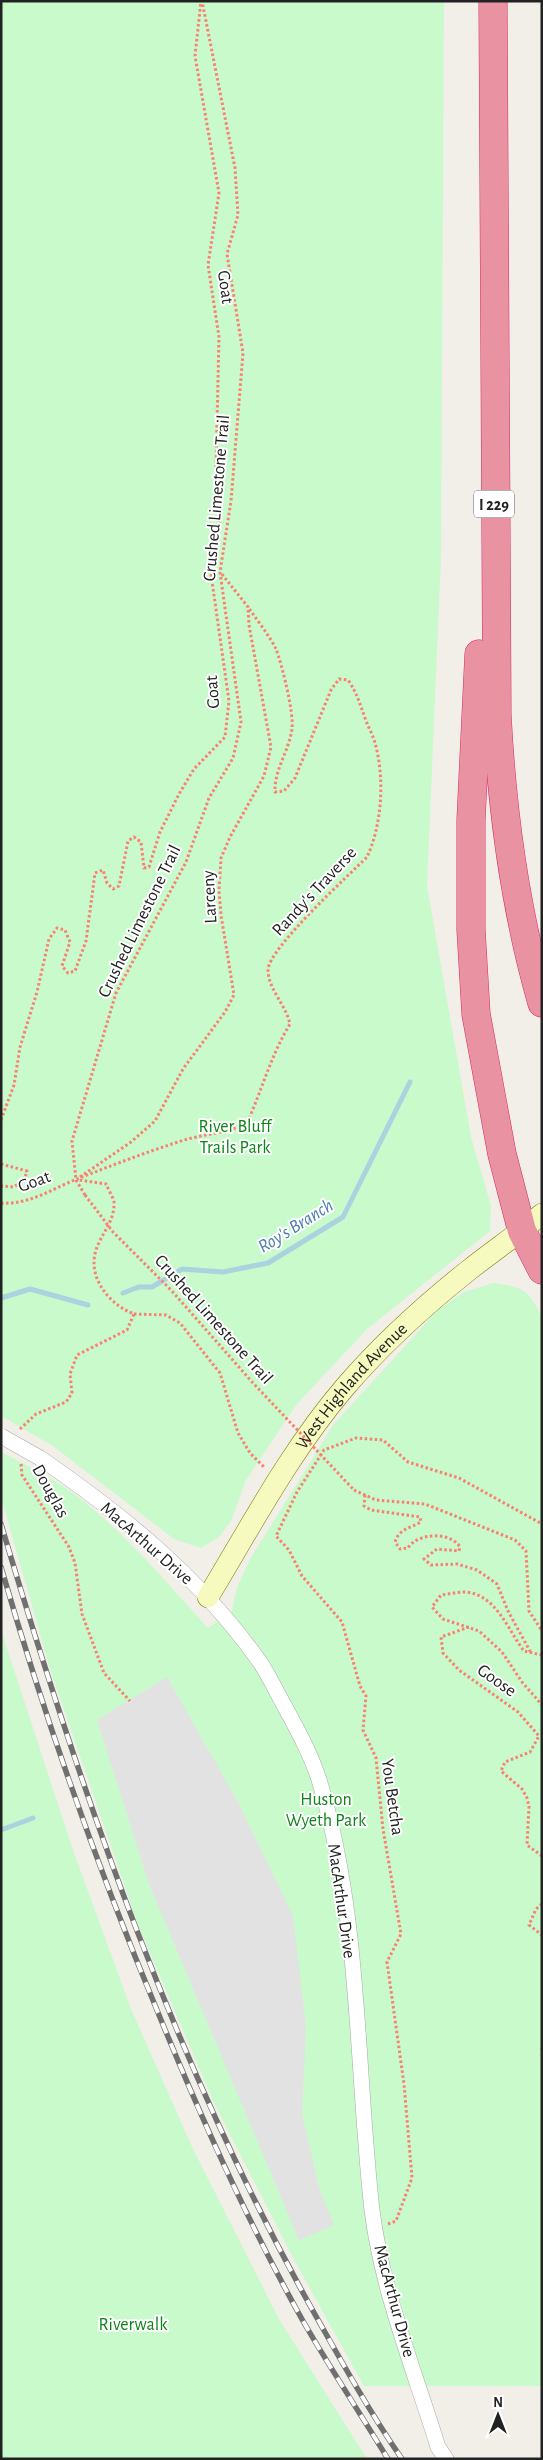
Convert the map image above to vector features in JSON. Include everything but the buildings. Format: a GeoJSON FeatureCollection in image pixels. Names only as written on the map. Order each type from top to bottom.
{"type":"FeatureCollection","features":[{"type":"Feature","properties":{"kind":"highway","name":"I 229"},"geometry":{"type":"LineString","coordinates":[[493,1],[496,715],[500,778],[520,914],[542,1002]]}},
{"type":"Feature","properties":{"kind":"highway"},"geometry":{"type":"LineString","coordinates":[[495,575],[480,634],[471,820],[471,930],[476,1014],[502,1154],[532,1223],[542,1270]]}},
{"type":"Feature","properties":{"kind":"street","name":"West Highland Avenue"},"geometry":{"type":"LineString","coordinates":[[208,1597],[316,1422],[376,1353],[469,1271],[532,1223]]}},
{"type":"Feature","properties":{"kind":"street","name":"MacArthur Drive"},"geometry":{"type":"LineString","coordinates":[[1,1436],[40,1458],[122,1518],[173,1561],[208,1597],[259,1660],[305,1744],[320,1782],[341,1874],[376,2228],[387,2287],[438,2446],[446,2459]]}},
{"type":"Feature","properties":{"kind":"path","name":"Crushed Limestone Trail"},"geometry":{"type":"LineString","coordinates":[[201,1],[235,168],[238,215],[227,254],[243,353],[231,501],[220,572],[241,722],[233,758],[209,798],[186,862],[116,993],[72,1141],[76,1180],[109,1227],[171,1290],[253,1383],[354,1490],[376,1500],[425,1504],[515,1540],[526,1552],[529,1611],[542,1631]]}},
{"type":"Feature","properties":{"kind":"path","name":"Goat"},"geometry":{"type":"LineString","coordinates":[[1,1120],[14,1085],[20,1047],[37,992],[49,939],[57,928],[65,930],[70,942],[62,966],[68,973],[76,971],[86,941],[95,873],[103,870],[107,883],[113,889],[119,886],[128,841],[134,836],[141,842],[144,868],[150,867],[160,832],[179,794],[194,769],[224,737],[229,701],[211,574],[220,525],[216,468],[219,337],[208,265],[219,194],[195,56],[201,1]]}},
{"type":"Feature","properties":{"kind":"path"},"geometry":{"type":"LineString","coordinates":[[220,572],[248,607]]}},
{"type":"Feature","properties":{"kind":"path","name":"Larceny"},"geometry":{"type":"LineString","coordinates":[[76,1180],[131,1142],[155,1121],[183,1069],[234,995],[220,898],[222,858],[230,836],[264,776],[271,747],[249,625],[248,607]]}},
{"type":"Feature","properties":{"kind":"path","name":"Randy's Traverse"},"geometry":{"type":"LineString","coordinates":[[76,1180],[178,1142],[231,1131],[248,1123],[264,1085],[275,1049],[290,1024],[287,1011],[270,981],[268,968],[282,945],[367,857],[375,840],[380,779],[375,744],[358,693],[348,680],[339,679],[331,690],[295,778],[284,791],[275,792],[274,780],[284,760],[292,728],[287,692],[275,649],[248,607]]}},
{"type":"Feature","properties":{"kind":"path","name":"Goat"},"geometry":{"type":"LineString","coordinates":[[1,1164],[28,1171],[24,1181],[13,1187],[1,1186]]}},
{"type":"Feature","properties":{"kind":"path"},"geometry":{"type":"LineString","coordinates":[[76,1180],[106,1184],[114,1202],[109,1227],[96,1250],[96,1277],[107,1296],[124,1310],[134,1314],[166,1315],[180,1323],[220,1373],[238,1433],[250,1453],[278,1481],[297,1492]]}},
{"type":"Feature","properties":{"kind":"path","name":"Goat"},"geometry":{"type":"LineString","coordinates":[[1,1203],[11,1204],[31,1200],[76,1180]]}},
{"type":"Feature","properties":{"kind":"path"},"geometry":{"type":"LineString","coordinates":[[18,1430],[36,1414],[66,1402],[72,1393],[70,1374],[77,1354],[127,1330],[134,1314]]}},
{"type":"Feature","properties":{"kind":"path","name":"You Betcha"},"geometry":{"type":"LineString","coordinates":[[376,2228],[396,2221],[412,2178],[404,2084],[387,1962],[401,1934],[383,1830],[376,1758],[363,1730],[366,1696],[360,1686],[342,1622],[302,1576],[289,1550],[276,1536],[297,1492],[324,1450],[356,1438],[383,1440],[408,1462],[459,1478],[542,1524]]}},
{"type":"Feature","properties":{"kind":"path","name":"Douglas"},"geometry":{"type":"LineString","coordinates":[[20,1457],[22,1475],[69,1547],[75,1563],[82,1614],[104,1672],[130,1701]]}},
{"type":"Feature","properties":{"kind":"path"},"geometry":{"type":"LineString","coordinates":[[365,1495],[364,1506],[371,1510],[420,1517],[421,1522],[403,1529],[397,1536],[395,1542],[400,1549],[408,1548],[412,1542],[424,1537],[444,1537],[458,1543],[459,1551],[437,1550],[424,1559],[431,1566],[457,1564],[477,1570],[497,1584],[508,1611],[531,1652]]}},
{"type":"Feature","properties":{"kind":"path"},"geometry":{"type":"LineString","coordinates":[[542,1654],[524,1651],[492,1604],[479,1596],[465,1592],[441,1595],[432,1607],[442,1619],[479,1630],[502,1652],[522,1682],[542,1705]]}},
{"type":"Feature","properties":{"kind":"path","name":"Goose"},"geometry":{"type":"LineString","coordinates":[[468,1626],[441,1637],[442,1653],[459,1670],[518,1712],[539,1736],[530,1752],[505,1762],[501,1771],[522,1789],[525,1794],[529,1807],[527,1845],[542,1856]]}},
{"type":"Feature","properties":{"kind":"path"},"geometry":{"type":"LineString","coordinates":[[542,1904],[536,1909],[529,1925],[542,1935]]}},
{"type":"Feature","properties":{"kind":"path"},"geometry":{"type":"LineString","coordinates":[[542,2048],[542,2053]]}},
{"type":"Feature","properties":{"kind":"green space","name":"River Bluff Trails Park"},"geometry":{"type":"Polygon","coordinates":[[[1,1],[444,1],[441,557],[427,886],[471,1137],[491,1206],[490,1231],[367,1329],[296,1405],[246,1480],[231,1521],[219,1537],[201,1548],[174,1539],[53,1446],[3,1417],[1,1410],[1,1]]]}},
{"type":"Feature","properties":{"kind":"green space","name":"Huston Wyeth Park"},"geometry":{"type":"Polygon","coordinates":[[[493,1283],[511,1286],[524,1291],[533,1300],[542,1317],[542,2386],[364,2386],[292,2256],[214,2103],[138,1925],[50,1669],[1,1497],[1,1452],[60,1484],[96,1511],[146,1560],[208,1628],[232,1611],[236,1590],[250,1559],[334,1424],[437,1311],[464,1292],[493,1283]]]}},
{"type":"Feature","properties":{"kind":"green space","name":"Riverwalk"},"geometry":{"type":"Polygon","coordinates":[[[1,1630],[73,1850],[131,2009],[193,2149],[279,2319],[367,2459],[1,2459],[1,1630]]]}},
{"type":"Feature","properties":{"kind":"shaded area"},"geometry":{"type":"Polygon","coordinates":[[[167,1677],[239,1804],[293,1916],[306,2026],[302,2114],[319,2188],[334,2225],[299,2240],[149,1884],[97,1720],[167,1677]]]}},
{"type":"Feature","properties":{"kind":"waterway","name":"Roy's Branch"},"geometry":{"type":"LineString","coordinates":[[123,1293],[139,1287],[152,1287],[182,1269],[223,1272],[268,1263],[343,1217],[410,1082]]}},
{"type":"Feature","properties":{"kind":"waterway","name":"Roy's Branch"},"geometry":{"type":"LineString","coordinates":[[1,1298],[30,1289],[88,1305]]}},
{"type":"Feature","properties":{"kind":"waterway"},"geometry":{"type":"LineString","coordinates":[[1,1830],[33,1818]]}},
{"type":"Feature","properties":{"kind":"railway"},"geometry":{"type":"LineString","coordinates":[[1,1524],[32,1626],[100,1830],[177,2030],[220,2128],[267,2224],[348,2372],[379,2425],[402,2459]]}},
{"type":"Feature","properties":{"kind":"railway"},"geometry":{"type":"LineString","coordinates":[[1,1567],[54,1737],[94,1849],[192,2093],[263,2247],[313,2339],[388,2459]]}}]}
